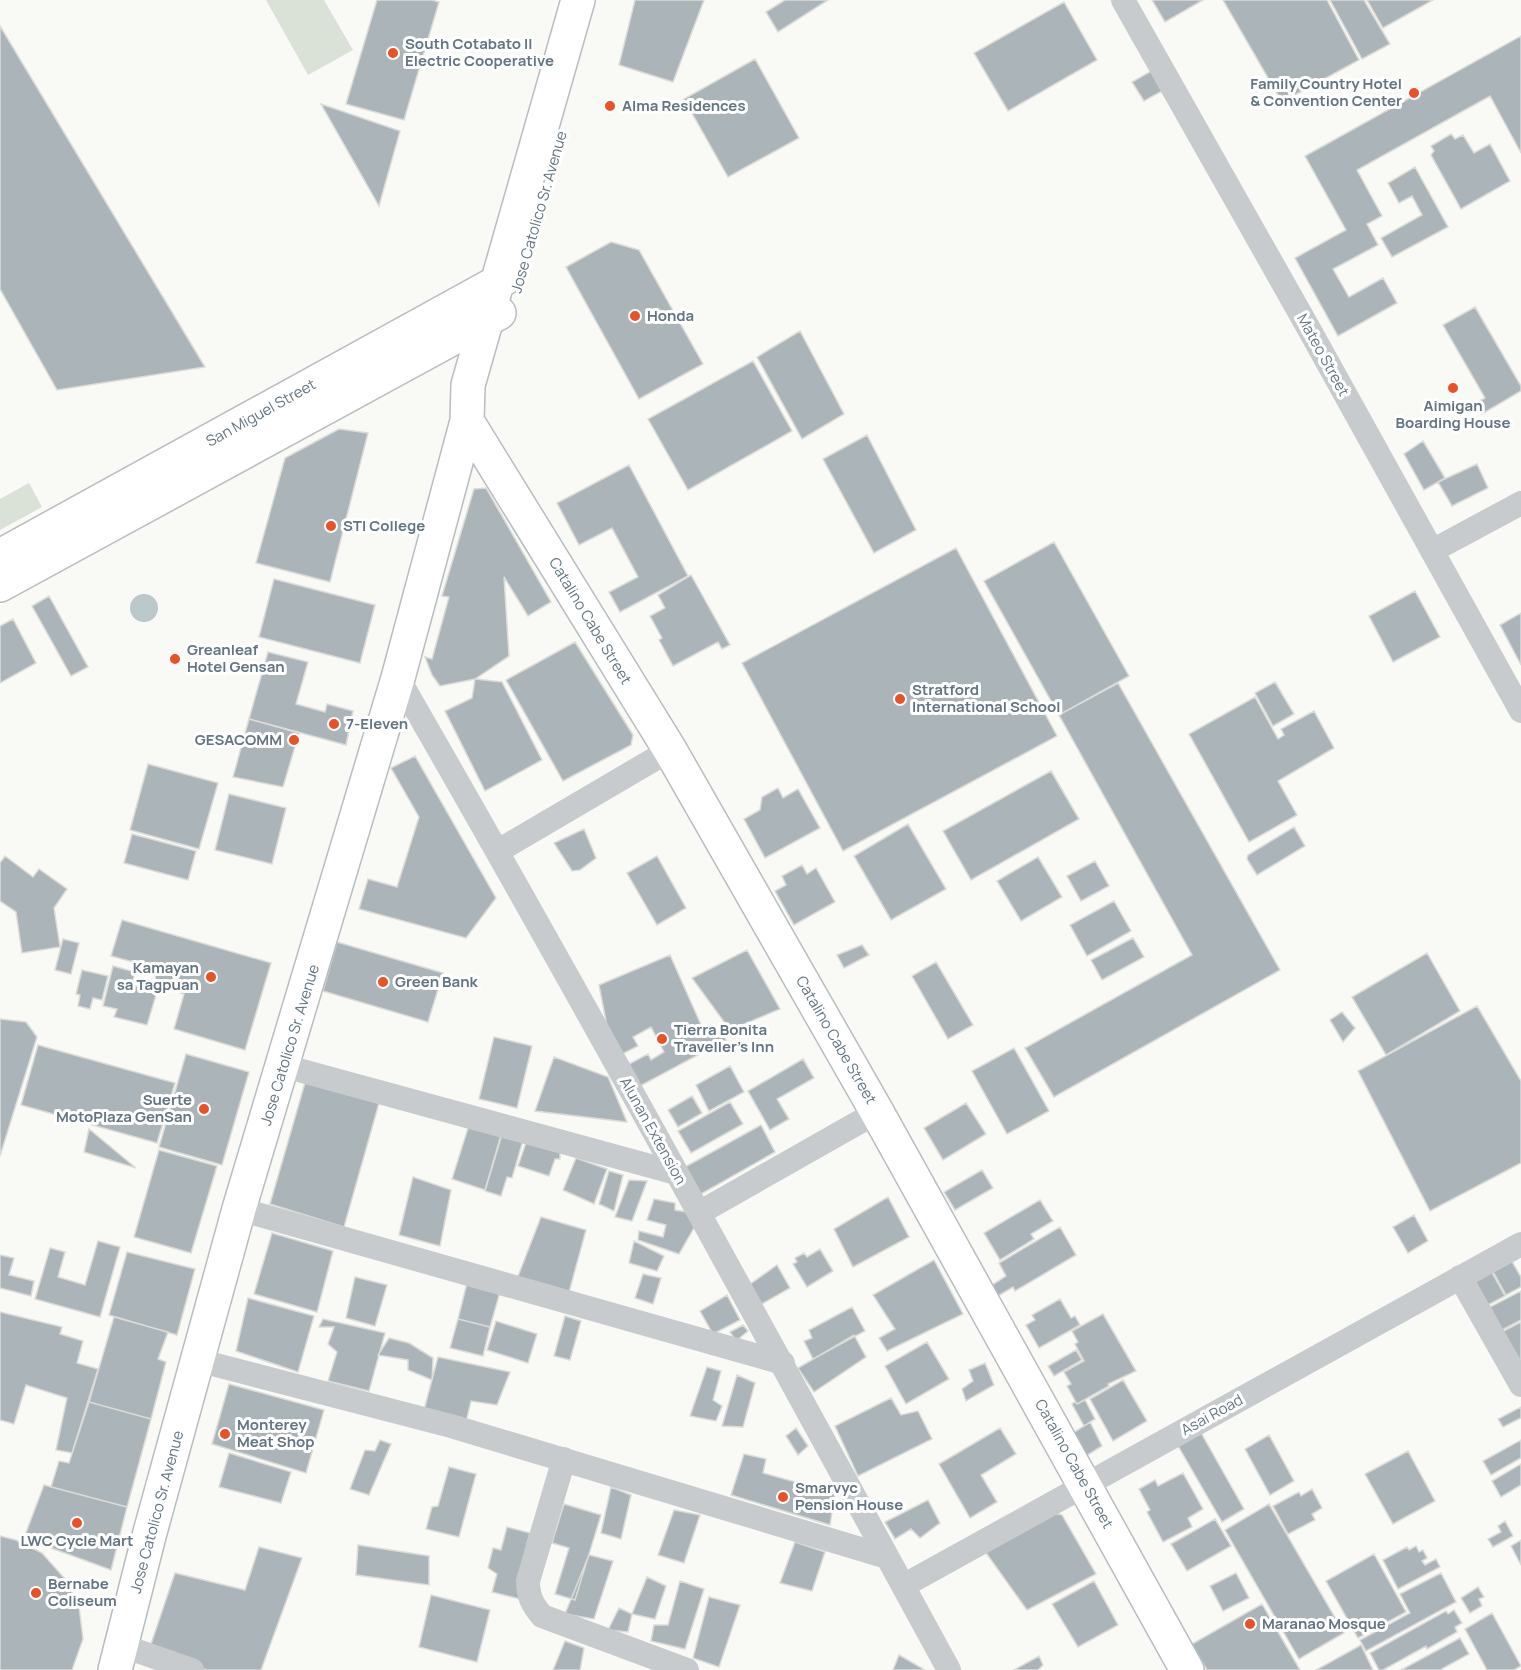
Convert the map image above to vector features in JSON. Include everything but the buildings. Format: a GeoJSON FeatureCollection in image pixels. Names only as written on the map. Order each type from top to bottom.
{"type":"FeatureCollection","features":[{"type":"Feature","properties":{"kind":"street","name":"Jose Catolico Sr. Avenue"},"geometry":{"type":"LineString","coordinates":[[119,1658],[149,1536],[239,1209],[284,1066],[399,678],[467,420],[487,393],[504,295],[578,0]]}},
{"type":"Feature","properties":{"kind":"street","name":"Jose Catolico Sr. Avenue"},"geometry":{"type":"LineString","coordinates":[[504,295],[602,0]]}},
{"type":"Feature","properties":{"kind":"street","name":"Mateo Street"},"geometry":{"type":"LineString","coordinates":[[1123,0],[1521,711]]}},
{"type":"Feature","properties":{"kind":"street","name":"San Miguel Street"},"geometry":{"type":"LineString","coordinates":[[0,556],[504,295]]}},
{"type":"Feature","properties":{"kind":"street","name":"San Miguel Street"},"geometry":{"type":"LineString","coordinates":[[0,585],[504,295]]}},
{"type":"Feature","properties":{"kind":"street","name":"Catalino Cabe Street"},"geometry":{"type":"LineString","coordinates":[[467,420],[670,750],[877,1112],[1187,1670]]}},
{"type":"Feature","properties":{"kind":"street"},"geometry":{"type":"LineString","coordinates":[[1432,551],[1521,503]]}},
{"type":"Feature","properties":{"kind":"street","name":"Alunan Extension"},"geometry":{"type":"LineString","coordinates":[[399,678],[783,1363],[949,1670]]}},
{"type":"Feature","properties":{"kind":"street"},"geometry":{"type":"LineString","coordinates":[[498,851],[670,750]]}},
{"type":"Feature","properties":{"kind":"street"},"geometry":{"type":"LineString","coordinates":[[284,1066],[676,1173]]}},
{"type":"Feature","properties":{"kind":"street"},"geometry":{"type":"LineString","coordinates":[[699,1213],[877,1112]]}},
{"type":"Feature","properties":{"kind":"street"},"geometry":{"type":"LineString","coordinates":[[239,1209],[783,1363]]}},
{"type":"Feature","properties":{"kind":"street","name":"Asai Road"},"geometry":{"type":"LineString","coordinates":[[903,1586],[1521,1244]]}},
{"type":"Feature","properties":{"kind":"street"},"geometry":{"type":"LineString","coordinates":[[1460,1277],[1521,1385]]}},
{"type":"Feature","properties":{"kind":"street"},"geometry":{"type":"LineString","coordinates":[[197,1360],[451,1426],[887,1557]]}},
{"type":"Feature","properties":{"kind":"street"},"geometry":{"type":"LineString","coordinates":[[564,1459],[528,1581],[528,1594],[532,1604],[542,1616],[687,1670]]}},
{"type":"Feature","properties":{"kind":"street"},"geometry":{"type":"LineString","coordinates":[[119,1658],[192,1670]]}},
{"type":"Feature","properties":{"kind":"shaded area"},"geometry":{"type":"Polygon","coordinates":[[[266,0],[324,0],[353,50],[308,75],[266,0]]]}},
{"type":"Feature","properties":{"kind":"shaded area"},"geometry":{"type":"Polygon","coordinates":[[[29,483],[42,507],[0,530],[0,499],[29,483]]]}},
{"type":"Feature","properties":{"kind":"shaded area"},"geometry":{"type":"Polygon","coordinates":[[[144,594],[154,598],[158,608],[154,618],[144,622],[134,618],[130,608],[134,598],[144,594]]]}},
{"type":"Feature","properties":{"kind":"place","name":"South Cotabato II Electric Cooperative"},"geometry":{"type":"Point","coordinates":[393,53]}},
{"type":"Feature","properties":{"kind":"place","name":"Family Country Hotel & Convention Center"},"geometry":{"type":"Point","coordinates":[1414,93]}},
{"type":"Feature","properties":{"kind":"place","name":"Alma Residences"},"geometry":{"type":"Point","coordinates":[610,106]}},
{"type":"Feature","properties":{"kind":"place","name":"Honda"},"geometry":{"type":"Point","coordinates":[635,316]}},
{"type":"Feature","properties":{"kind":"place","name":"Aimigan Boarding House"},"geometry":{"type":"Point","coordinates":[1453,388]}},
{"type":"Feature","properties":{"kind":"place","name":"STI College"},"geometry":{"type":"Point","coordinates":[331,526]}},
{"type":"Feature","properties":{"kind":"place","name":"Greanleaf Hotel Gensan"},"geometry":{"type":"Point","coordinates":[175,659]}},
{"type":"Feature","properties":{"kind":"place","name":"Stratford International School"},"geometry":{"type":"Point","coordinates":[900,699]}},
{"type":"Feature","properties":{"kind":"place","name":"7-Eleven"},"geometry":{"type":"Point","coordinates":[334,724]}},
{"type":"Feature","properties":{"kind":"place","name":"GESACOMM"},"geometry":{"type":"Point","coordinates":[294,740]}},
{"type":"Feature","properties":{"kind":"place","name":"Kamayan sa Tagpuan"},"geometry":{"type":"Point","coordinates":[211,977]}},
{"type":"Feature","properties":{"kind":"place","name":"Green Bank"},"geometry":{"type":"Point","coordinates":[383,982]}},
{"type":"Feature","properties":{"kind":"place","name":"Tierra Bonita Traveller's Inn"},"geometry":{"type":"Point","coordinates":[662,1039]}},
{"type":"Feature","properties":{"kind":"place","name":"Suerte MotoPlaza GenSan"},"geometry":{"type":"Point","coordinates":[204,1109]}},
{"type":"Feature","properties":{"kind":"place","name":"Monterey Meat Shop"},"geometry":{"type":"Point","coordinates":[225,1434]}},
{"type":"Feature","properties":{"kind":"place","name":"Smarvyc Pension House"},"geometry":{"type":"Point","coordinates":[783,1497]}},
{"type":"Feature","properties":{"kind":"place","name":"LWC Cycle Mart"},"geometry":{"type":"Point","coordinates":[77,1523]}},
{"type":"Feature","properties":{"kind":"place","name":"Bernabe Coliseum"},"geometry":{"type":"Point","coordinates":[36,1593]}},
{"type":"Feature","properties":{"kind":"place","name":"Maranao Mosque"},"geometry":{"type":"Point","coordinates":[1250,1624]}}]}
